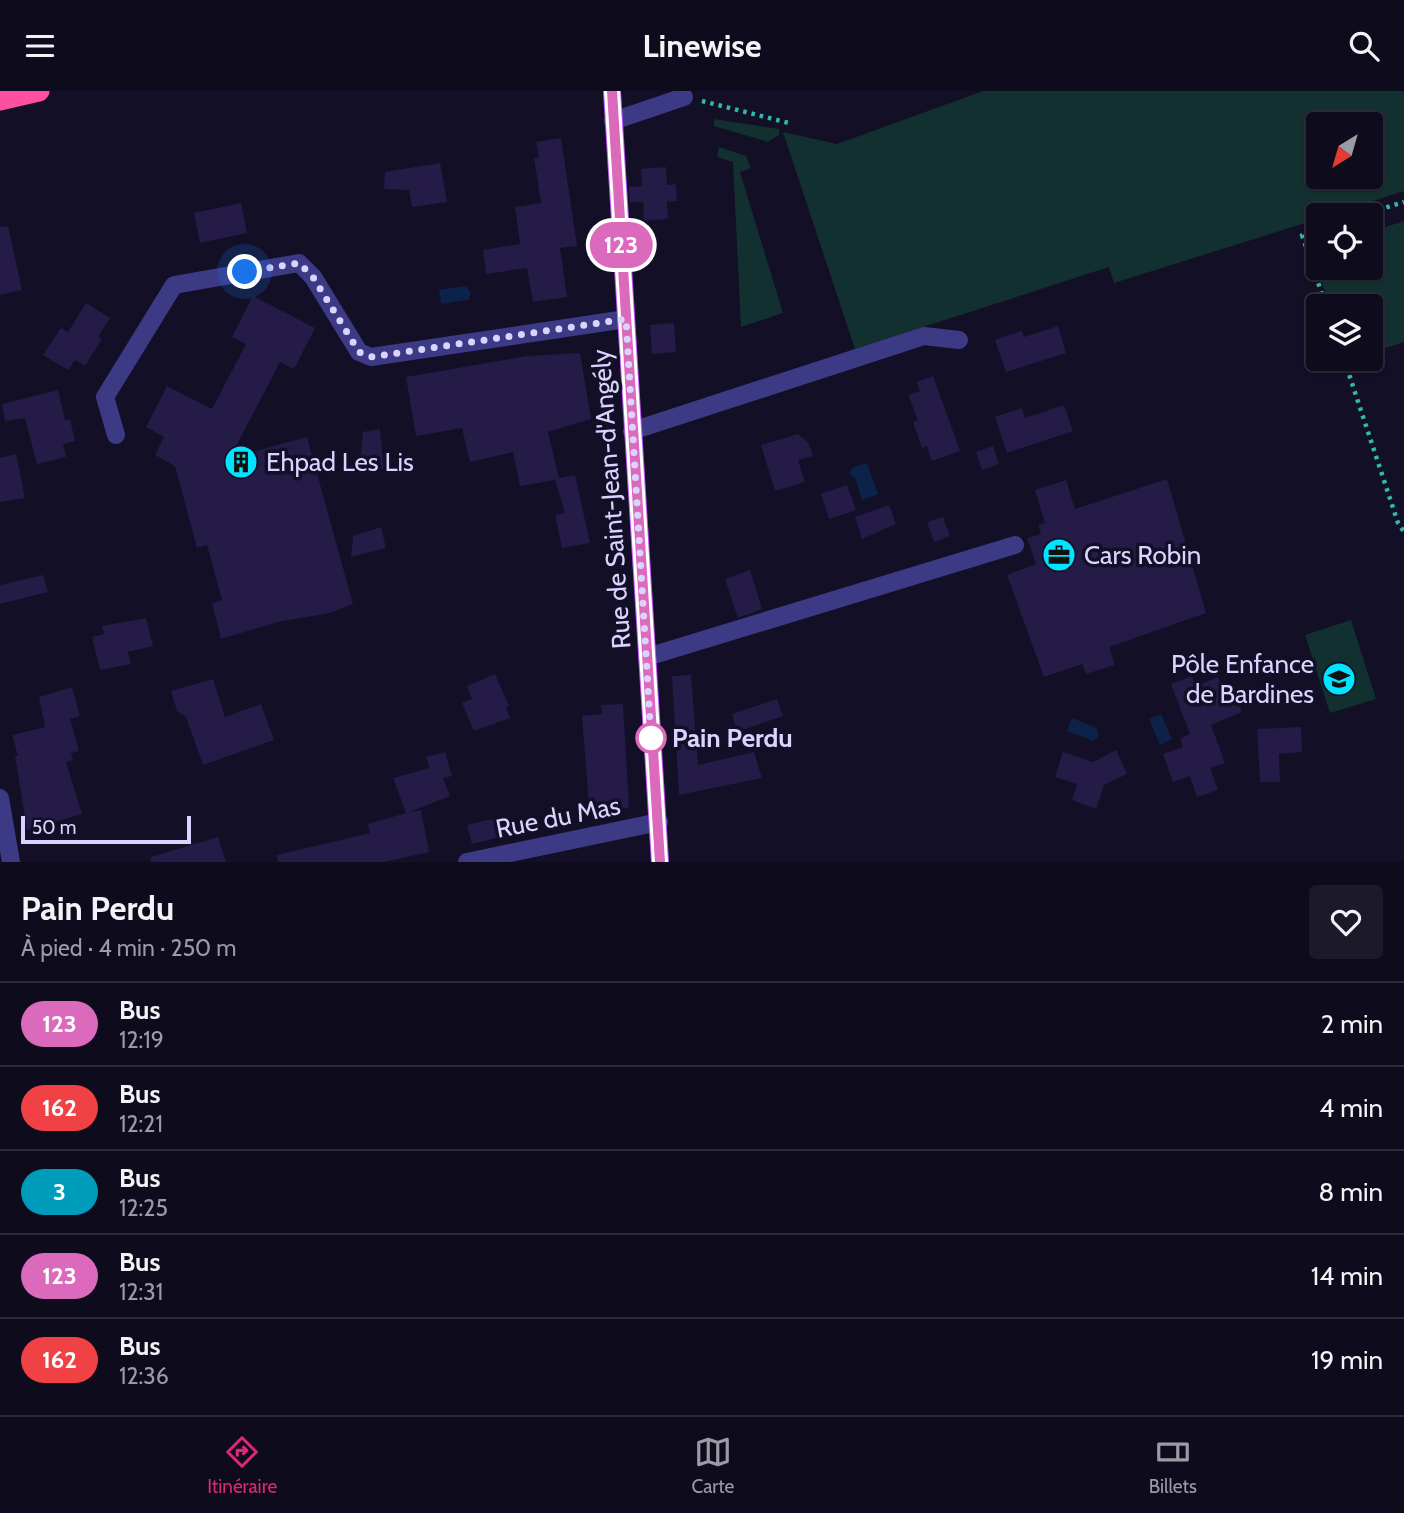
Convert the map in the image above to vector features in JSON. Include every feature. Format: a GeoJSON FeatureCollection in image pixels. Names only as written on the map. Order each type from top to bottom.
{"type":"FeatureCollection","features":[{"type":"Feature","properties":{"kind":"highway"},"geometry":{"type":"LineString","coordinates":[[0,100],[39,91]]}},
{"type":"Feature","properties":{"kind":"main road","name":"Rue de Saint-Jean-d'Angély"},"geometry":{"type":"LineString","coordinates":[[612,91],[660,862]]}},
{"type":"Feature","properties":{"kind":"street"},"geometry":{"type":"LineString","coordinates":[[666,91],[684,97]]}},
{"type":"Feature","properties":{"kind":"street"},"geometry":{"type":"LineString","coordinates":[[613,121],[684,97]]}},
{"type":"Feature","properties":{"kind":"street"},"geometry":{"type":"LineString","coordinates":[[116,435],[105,397],[174,285],[299,263],[313,277],[359,352],[371,357],[626,319]]}},
{"type":"Feature","properties":{"kind":"street"},"geometry":{"type":"LineString","coordinates":[[632,431],[924,336],[959,340]]}},
{"type":"Feature","properties":{"kind":"street"},"geometry":{"type":"LineString","coordinates":[[647,657],[1015,545]]}},
{"type":"Feature","properties":{"kind":"street"},"geometry":{"type":"LineString","coordinates":[[0,798],[11,862]]}},
{"type":"Feature","properties":{"kind":"street","name":"Rue du Mas"},"geometry":{"type":"LineString","coordinates":[[467,862],[659,822]]}},
{"type":"Feature","properties":{"kind":"path"},"geometry":{"type":"LineString","coordinates":[[684,97],[789,123]]}},
{"type":"Feature","properties":{"kind":"path"},"geometry":{"type":"LineString","coordinates":[[1383,208],[1404,202]]}},
{"type":"Feature","properties":{"kind":"path"},"geometry":{"type":"LineString","coordinates":[[1348,371],[1398,523],[1404,532]]}},
{"type":"Feature","properties":{"kind":"green space"},"geometry":{"type":"Polygon","coordinates":[[[983,91],[1404,91],[1404,191],[1366,203],[1306,203],[1306,223],[1114,283],[1109,267],[855,349],[783,132],[837,144],[983,91]]]}},
{"type":"Feature","properties":{"kind":"green space"},"geometry":{"type":"Polygon","coordinates":[[[714,119],[779,129],[779,135],[768,142],[714,126],[714,119]]]}},
{"type":"Feature","properties":{"kind":"green space"},"geometry":{"type":"Polygon","coordinates":[[[719,147],[746,156],[751,168],[740,172],[783,313],[741,327],[733,162],[717,157],[719,147]]]}},
{"type":"Feature","properties":{"kind":"green space"},"geometry":{"type":"Polygon","coordinates":[[[1404,221],[1404,342],[1383,349],[1383,294],[1326,294],[1321,280],[1383,280],[1383,228],[1404,221]]]}},
{"type":"Feature","properties":{"kind":"green space"},"geometry":{"type":"Polygon","coordinates":[[[1351,620],[1376,699],[1330,713],[1305,635],[1351,620]]]}},
{"type":"Feature","properties":{"kind":"water"},"geometry":{"type":"Polygon","coordinates":[[[466,286],[471,293],[468,300],[441,304],[439,290],[466,286]]]}},
{"type":"Feature","properties":{"kind":"water"},"geometry":{"type":"Polygon","coordinates":[[[867,463],[878,494],[862,500],[855,478],[849,474],[852,468],[867,463]]]}},
{"type":"Feature","properties":{"kind":"water"},"geometry":{"type":"Polygon","coordinates":[[[1161,714],[1172,739],[1160,745],[1149,719],[1161,714]]]}},
{"type":"Feature","properties":{"kind":"water"},"geometry":{"type":"Polygon","coordinates":[[[1072,718],[1097,728],[1099,736],[1093,741],[1067,731],[1072,718]]]}},
{"type":"Feature","properties":{"kind":"building"},"geometry":{"type":"Polygon","coordinates":[[[561,138],[577,246],[560,248],[567,297],[533,302],[527,268],[486,274],[483,250],[520,244],[515,207],[541,203],[534,158],[539,158],[536,142],[561,138]]]}},
{"type":"Feature","properties":{"kind":"building"},"geometry":{"type":"Polygon","coordinates":[[[440,163],[447,202],[412,207],[409,190],[384,189],[385,172],[440,163]]]}},
{"type":"Feature","properties":{"kind":"building"},"geometry":{"type":"Polygon","coordinates":[[[666,167],[667,185],[676,184],[677,201],[667,202],[668,219],[644,221],[643,202],[630,202],[629,187],[642,186],[641,169],[666,167]]]}},
{"type":"Feature","properties":{"kind":"building"},"geometry":{"type":"Polygon","coordinates":[[[241,203],[247,233],[200,243],[194,213],[241,203]]]}},
{"type":"Feature","properties":{"kind":"building"},"geometry":{"type":"Polygon","coordinates":[[[8,226],[22,290],[0,295],[0,227],[8,226]]]}},
{"type":"Feature","properties":{"kind":"building","name":"Ehpad Les Lis"},"geometry":{"type":"Polygon","coordinates":[[[253,296],[315,328],[294,369],[280,362],[230,458],[307,437],[353,604],[330,613],[278,622],[221,639],[212,603],[222,600],[207,545],[197,548],[175,466],[155,455],[164,437],[146,427],[167,386],[212,409],[246,344],[232,337],[253,296]]]}},
{"type":"Feature","properties":{"kind":"building"},"geometry":{"type":"Polygon","coordinates":[[[86,303],[110,318],[98,337],[102,339],[85,366],[75,360],[68,370],[43,355],[61,328],[68,332],[86,303]]]}},
{"type":"Feature","properties":{"kind":"building"},"geometry":{"type":"Polygon","coordinates":[[[674,323],[676,352],[652,354],[650,325],[674,323]]]}},
{"type":"Feature","properties":{"kind":"building"},"geometry":{"type":"Polygon","coordinates":[[[1058,326],[1066,353],[1006,372],[995,340],[1022,331],[1024,337],[1058,326]]]}},
{"type":"Feature","properties":{"kind":"building"},"geometry":{"type":"Polygon","coordinates":[[[580,353],[591,419],[548,432],[559,478],[575,475],[590,543],[562,548],[555,515],[565,513],[555,480],[520,486],[513,452],[470,462],[462,428],[416,436],[406,377],[527,356],[580,353]]]}},
{"type":"Feature","properties":{"kind":"building"},"geometry":{"type":"Polygon","coordinates":[[[933,376],[960,451],[932,461],[927,446],[922,448],[913,422],[918,420],[908,395],[920,391],[917,382],[933,376]]]}},
{"type":"Feature","properties":{"kind":"building"},"geometry":{"type":"Polygon","coordinates":[[[58,390],[65,420],[70,419],[75,441],[63,444],[66,457],[37,464],[25,418],[5,421],[2,404],[58,390]]]}},
{"type":"Feature","properties":{"kind":"building"},"geometry":{"type":"Polygon","coordinates":[[[1064,405],[1073,431],[1007,453],[995,417],[1022,408],[1025,418],[1064,405]]]}},
{"type":"Feature","properties":{"kind":"building"},"geometry":{"type":"Polygon","coordinates":[[[380,429],[384,469],[359,473],[363,432],[380,429]]]}},
{"type":"Feature","properties":{"kind":"building"},"geometry":{"type":"Polygon","coordinates":[[[798,434],[808,442],[813,456],[798,460],[805,482],[775,491],[761,445],[798,434]]]}},
{"type":"Feature","properties":{"kind":"building"},"geometry":{"type":"Polygon","coordinates":[[[993,446],[999,464],[982,470],[976,452],[993,446]]]}},
{"type":"Feature","properties":{"kind":"building"},"geometry":{"type":"Polygon","coordinates":[[[16,454],[25,498],[0,502],[0,458],[16,454]]]}},
{"type":"Feature","properties":{"kind":"building"},"geometry":{"type":"Polygon","coordinates":[[[1167,479],[1206,613],[1109,647],[1115,665],[1086,674],[1082,664],[1044,677],[1007,575],[1036,564],[1027,538],[1041,534],[1038,525],[1045,523],[1035,490],[1066,480],[1075,509],[1167,479]]]}},
{"type":"Feature","properties":{"kind":"building"},"geometry":{"type":"Polygon","coordinates":[[[847,485],[856,510],[829,519],[821,494],[847,485]]]}},
{"type":"Feature","properties":{"kind":"building"},"geometry":{"type":"Polygon","coordinates":[[[889,505],[896,524],[862,539],[855,517],[889,505]]]}},
{"type":"Feature","properties":{"kind":"building"},"geometry":{"type":"Polygon","coordinates":[[[943,517],[950,536],[934,542],[927,522],[943,517]]]}},
{"type":"Feature","properties":{"kind":"building"},"geometry":{"type":"Polygon","coordinates":[[[381,527],[386,548],[351,557],[353,536],[381,527]]]}},
{"type":"Feature","properties":{"kind":"building"},"geometry":{"type":"Polygon","coordinates":[[[750,570],[762,609],[738,618],[725,579],[750,570]]]}},
{"type":"Feature","properties":{"kind":"building"},"geometry":{"type":"Polygon","coordinates":[[[43,575],[48,592],[0,604],[0,585],[43,575]]]}},
{"type":"Feature","properties":{"kind":"building"},"geometry":{"type":"Polygon","coordinates":[[[146,618],[153,646],[128,652],[131,664],[100,670],[92,637],[104,634],[102,626],[146,618]]]}},
{"type":"Feature","properties":{"kind":"building"},"geometry":{"type":"Polygon","coordinates":[[[495,674],[509,706],[506,707],[510,718],[474,731],[462,703],[472,699],[467,686],[495,674]]]}},
{"type":"Feature","properties":{"kind":"building"},"geometry":{"type":"Polygon","coordinates":[[[691,675],[698,765],[754,752],[762,778],[679,795],[672,676],[691,675]]]}},
{"type":"Feature","properties":{"kind":"building"},"geometry":{"type":"Polygon","coordinates":[[[1192,676],[1196,686],[1218,677],[1223,690],[1231,687],[1242,712],[1211,725],[1225,763],[1210,768],[1218,790],[1197,797],[1190,776],[1173,782],[1163,754],[1183,747],[1180,739],[1190,734],[1171,684],[1192,676]]]}},
{"type":"Feature","properties":{"kind":"building"},"geometry":{"type":"Polygon","coordinates":[[[213,679],[225,717],[261,704],[274,740],[203,765],[186,717],[177,711],[171,691],[213,679]]]}},
{"type":"Feature","properties":{"kind":"building"},"geometry":{"type":"Polygon","coordinates":[[[72,687],[80,716],[70,719],[79,751],[71,753],[73,760],[66,762],[82,814],[27,830],[15,756],[18,756],[12,735],[45,727],[39,697],[72,687]]]}},
{"type":"Feature","properties":{"kind":"building"},"geometry":{"type":"Polygon","coordinates":[[[777,699],[783,716],[737,732],[732,714],[777,699]]]}},
{"type":"Feature","properties":{"kind":"building"},"geometry":{"type":"Polygon","coordinates":[[[623,704],[629,807],[590,817],[582,716],[602,714],[601,705],[623,704]]]}},
{"type":"Feature","properties":{"kind":"building"},"geometry":{"type":"Polygon","coordinates":[[[1301,727],[1302,752],[1279,754],[1280,782],[1260,782],[1257,729],[1301,727]]]}},
{"type":"Feature","properties":{"kind":"building"},"geometry":{"type":"Polygon","coordinates":[[[1116,750],[1127,774],[1104,785],[1096,809],[1072,800],[1077,784],[1055,777],[1063,752],[1093,762],[1116,750]]]}},
{"type":"Feature","properties":{"kind":"building"},"geometry":{"type":"Polygon","coordinates":[[[445,752],[452,776],[443,778],[450,796],[407,813],[421,810],[429,852],[384,862],[278,862],[277,855],[370,833],[368,824],[406,813],[393,778],[430,768],[426,757],[445,752]]]}},
{"type":"Feature","properties":{"kind":"building"},"geometry":{"type":"Polygon","coordinates":[[[496,818],[501,837],[472,844],[467,825],[496,818]]]}},
{"type":"Feature","properties":{"kind":"building"},"geometry":{"type":"Polygon","coordinates":[[[218,837],[226,862],[151,862],[151,857],[218,837]]]}},
{"type":"Feature","properties":{"kind":"bus line","name":"123"},"geometry":{"type":"LineString","coordinates":[[612,91],[660,862]]}},
{"type":"Feature","properties":{"kind":"place","name":"Ehpad Les Lis"},"geometry":{"type":"Point","coordinates":[241,462]}},
{"type":"Feature","properties":{"kind":"place","name":"Cars Robin"},"geometry":{"type":"Point","coordinates":[1059,555]}},
{"type":"Feature","properties":{"kind":"place","name":"Pôle Enfance de Bardines"},"geometry":{"type":"Point","coordinates":[1339,679]}},
{"type":"Feature","properties":{"kind":"place","name":"Pain Perdu"},"geometry":{"type":"Point","coordinates":[651,738]}},
{"type":"Feature","properties":{"kind":"route"},"geometry":{"type":"LineString","coordinates":[[245,272],[299,263],[313,277],[359,352],[371,357],[584,323],[626,319],[651,738]]}}]}
